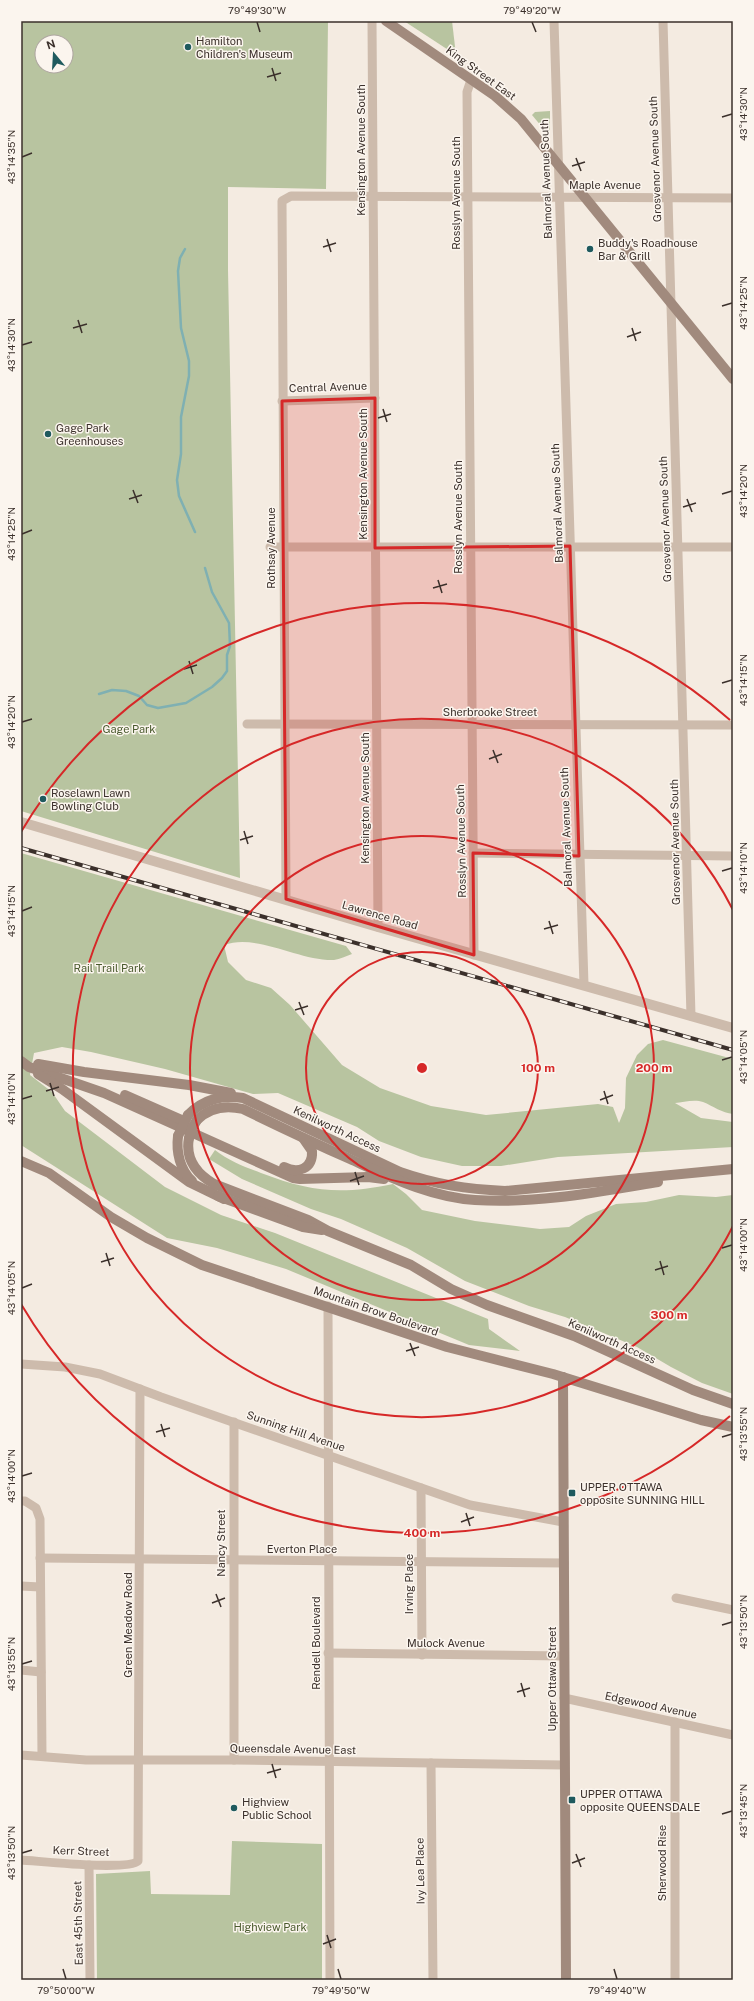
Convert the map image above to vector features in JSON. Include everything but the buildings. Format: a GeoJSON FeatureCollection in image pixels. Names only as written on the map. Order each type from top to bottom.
{"type":"FeatureCollection","features":[{"type":"Feature","properties":{"kind":"main road","name":"King Street East"},"geometry":{"type":"LineString","coordinates":[[386,21],[510,108],[586,197],[733,379]]}},
{"type":"Feature","properties":{"kind":"main road"},"geometry":{"type":"LineString","coordinates":[[24,1063],[189,1085],[225,1091],[242,1098]]}},
{"type":"Feature","properties":{"kind":"main road"},"geometry":{"type":"LineString","coordinates":[[24,1063],[104,1093],[292,1178],[376,1177],[405,1184]]}},
{"type":"Feature","properties":{"kind":"main road"},"geometry":{"type":"LineString","coordinates":[[24,1063],[189,1182],[206,1192],[224,1199]]}},
{"type":"Feature","properties":{"kind":"main road"},"geometry":{"type":"LineString","coordinates":[[51,1067],[130,1097],[295,1171],[307,1167],[312,1159],[311,1148],[302,1137]]}},
{"type":"Feature","properties":{"kind":"main road","name":"Kenilworth Access"},"geometry":{"type":"LineString","coordinates":[[328,1231],[303,1227],[224,1199],[196,1184],[187,1175],[179,1154],[188,1115],[203,1102],[230,1096],[242,1098],[400,1172],[448,1186],[472,1190],[505,1191],[733,1169]]}},
{"type":"Feature","properties":{"kind":"main road","name":"Kenilworth Access"},"geometry":{"type":"LineString","coordinates":[[184,1137],[206,1113],[218,1108],[235,1107],[405,1184],[441,1194],[474,1200],[518,1201],[600,1192],[692,1177],[697,1173]]}},
{"type":"Feature","properties":{"kind":"main road","name":"Kenilworth Access"},"geometry":{"type":"LineString","coordinates":[[184,1137],[190,1158],[198,1172],[204,1178],[225,1188],[308,1220],[328,1231],[412,1266],[451,1289],[487,1305],[574,1336],[693,1390],[733,1404]]}},
{"type":"Feature","properties":{"kind":"main road","name":"Mountain Brow Boulevard"},"geometry":{"type":"LineString","coordinates":[[21,1161],[34,1166],[63,1182],[111,1217],[147,1238],[195,1262],[328,1306],[447,1348],[563,1377],[701,1420],[733,1427]]}},
{"type":"Feature","properties":{"kind":"main road","name":"Upper Ottawa Street"},"geometry":{"type":"LineString","coordinates":[[563,1377],[566,1980]]}},
{"type":"Feature","properties":{"kind":"street","name":"Kensington Avenue South"},"geometry":{"type":"LineString","coordinates":[[372,21],[378,927]]}},
{"type":"Feature","properties":{"kind":"street","name":"Balmoral Avenue South"},"geometry":{"type":"LineString","coordinates":[[554,21],[557,162],[584,985]]}},
{"type":"Feature","properties":{"kind":"street","name":"Grosvenor Avenue South"},"geometry":{"type":"LineString","coordinates":[[663,21],[691,1016]]}},
{"type":"Feature","properties":{"kind":"street","name":"Rosslyn Avenue South"},"geometry":{"type":"LineString","coordinates":[[471,80],[467,92],[474,955]]}},
{"type":"Feature","properties":{"kind":"street","name":"Maple Avenue"},"geometry":{"type":"LineString","coordinates":[[285,198],[292,196],[733,198]]}},
{"type":"Feature","properties":{"kind":"street","name":"Rothsay Avenue"},"geometry":{"type":"LineString","coordinates":[[285,198],[281,205],[286,899]]}},
{"type":"Feature","properties":{"kind":"street","name":"Central Avenue"},"geometry":{"type":"LineString","coordinates":[[282,401],[374,398]]}},
{"type":"Feature","properties":{"kind":"street"},"geometry":{"type":"LineString","coordinates":[[270,546],[375,548],[570,546],[733,547]]}},
{"type":"Feature","properties":{"kind":"street","name":"Sherbrooke Street"},"geometry":{"type":"LineString","coordinates":[[247,724],[733,725]]}},
{"type":"Feature","properties":{"kind":"street","name":"Lawrence Road"},"geometry":{"type":"LineString","coordinates":[[21,822],[474,955],[733,1028]]}},
{"type":"Feature","properties":{"kind":"street"},"geometry":{"type":"LineString","coordinates":[[473,854],[733,856]]}},
{"type":"Feature","properties":{"kind":"street","name":"Rendell Boulevard"},"geometry":{"type":"LineString","coordinates":[[328,1306],[328,1762],[330,1980]]}},
{"type":"Feature","properties":{"kind":"street","name":"Sunning Hill Avenue"},"geometry":{"type":"LineString","coordinates":[[21,1364],[65,1367],[100,1374],[470,1505],[563,1522]]}},
{"type":"Feature","properties":{"kind":"street","name":"Green Meadow Road"},"geometry":{"type":"LineString","coordinates":[[138,1860],[140,1389]]}},
{"type":"Feature","properties":{"kind":"street","name":"Nancy Street"},"geometry":{"type":"LineString","coordinates":[[234,1422],[234,1760]]}},
{"type":"Feature","properties":{"kind":"street","name":"Irving Place"},"geometry":{"type":"LineString","coordinates":[[421,1488],[422,1655]]}},
{"type":"Feature","properties":{"kind":"street"},"geometry":{"type":"LineString","coordinates":[[21,1501],[25,1501],[36,1508],[40,1519],[42,1756]]}},
{"type":"Feature","properties":{"kind":"street","name":"Everton Place"},"geometry":{"type":"LineString","coordinates":[[40,1558],[564,1563]]}},
{"type":"Feature","properties":{"kind":"street"},"geometry":{"type":"LineString","coordinates":[[21,1586],[40,1587]]}},
{"type":"Feature","properties":{"kind":"street"},"geometry":{"type":"LineString","coordinates":[[676,1598],[733,1610]]}},
{"type":"Feature","properties":{"kind":"street","name":"Mulock Avenue"},"geometry":{"type":"LineString","coordinates":[[328,1653],[564,1656]]}},
{"type":"Feature","properties":{"kind":"street"},"geometry":{"type":"LineString","coordinates":[[21,1670],[41,1672]]}},
{"type":"Feature","properties":{"kind":"street","name":"Edgewood Avenue"},"geometry":{"type":"LineString","coordinates":[[564,1698],[733,1735]]}},
{"type":"Feature","properties":{"kind":"street","name":"Sherwood Rise"},"geometry":{"type":"LineString","coordinates":[[675,1722],[675,1980]]}},
{"type":"Feature","properties":{"kind":"street","name":"Queensdale Avenue East"},"geometry":{"type":"LineString","coordinates":[[21,1755],[86,1760],[234,1760],[564,1765]]}},
{"type":"Feature","properties":{"kind":"street","name":"Ivy Lea Place"},"geometry":{"type":"LineString","coordinates":[[431,1763],[433,1980]]}},
{"type":"Feature","properties":{"kind":"street","name":"Kerr Street"},"geometry":{"type":"LineString","coordinates":[[21,1860],[89,1865],[131,1865],[138,1860]]}},
{"type":"Feature","properties":{"kind":"street","name":"East 45th Street"},"geometry":{"type":"LineString","coordinates":[[89,1865],[90,1980]]}},
{"type":"Feature","properties":{"kind":"highlighted area"},"geometry":{"type":"Polygon","coordinates":[[[375,398],[375,548],[570,546],[579,856],[473,853],[474,955],[286,899],[282,401],[375,398]]]}},
{"type":"Feature","properties":{"kind":"green space","name":"Gage Park"},"geometry":{"type":"Polygon","coordinates":[[[21,21],[328,21],[326,189],[228,187],[228,270],[240,878],[21,811],[21,21]]]}},
{"type":"Feature","properties":{"kind":"green space"},"geometry":{"type":"Polygon","coordinates":[[[404,21],[452,21],[456,55],[404,21]]]}},
{"type":"Feature","properties":{"kind":"green space"},"geometry":{"type":"Polygon","coordinates":[[[550,111],[550,130],[547,133],[532,115],[535,112],[550,111]]]}},
{"type":"Feature","properties":{"kind":"green space","name":"Rail Trail Park"},"geometry":{"type":"Polygon","coordinates":[[[21,853],[346,946],[352,954],[334,960],[307,956],[250,942],[237,942],[224,945],[228,962],[246,980],[271,988],[290,1005],[342,1065],[380,1088],[431,1106],[486,1115],[598,1104],[613,1107],[619,1123],[625,1108],[626,1078],[637,1055],[648,1044],[663,1040],[733,1059],[733,1114],[721,1111],[700,1101],[675,1103],[701,1118],[733,1122],[733,1147],[558,1157],[501,1166],[462,1166],[421,1157],[379,1141],[357,1127],[278,1093],[253,1094],[165,1069],[62,1047],[34,1053],[30,1075],[52,1092],[65,1111],[165,1187],[221,1215],[275,1233],[488,1319],[489,1329],[520,1351],[469,1345],[286,1269],[217,1248],[167,1238],[21,1145],[21,853]]]}},
{"type":"Feature","properties":{"kind":"green space"},"geometry":{"type":"Polygon","coordinates":[[[215,1150],[243,1166],[279,1179],[311,1188],[326,1190],[357,1190],[393,1184],[406,1194],[422,1210],[475,1221],[540,1229],[569,1227],[586,1216],[616,1204],[646,1202],[679,1195],[716,1197],[733,1195],[733,1394],[702,1383],[637,1347],[565,1317],[529,1306],[465,1281],[407,1248],[341,1219],[311,1209],[242,1179],[209,1159],[215,1150]]]}},
{"type":"Feature","properties":{"kind":"green space","name":"Highview Park"},"geometry":{"type":"Polygon","coordinates":[[[232,1841],[322,1844],[322,1980],[97,1980],[96,1874],[150,1871],[151,1894],[230,1895],[232,1841]]]}},
{"type":"Feature","properties":{"kind":"waterway"},"geometry":{"type":"LineString","coordinates":[[185,249],[180,258],[178,271],[181,328],[189,361],[189,376],[181,417],[181,454],[177,480],[179,496],[195,532]]}},
{"type":"Feature","properties":{"kind":"waterway"},"geometry":{"type":"LineString","coordinates":[[99,694],[112,690],[126,691],[139,696],[147,705],[158,708],[186,703],[212,687],[222,678],[227,671],[227,655],[230,646],[229,623],[212,592],[205,568]]}},
{"type":"Feature","properties":{"kind":"railway"},"geometry":{"type":"LineString","coordinates":[[21,848],[733,1050]]}},
{"type":"Feature","properties":{"kind":"place","name":"Hamilton Children's Museum"},"geometry":{"type":"Point","coordinates":[188,47]}},
{"type":"Feature","properties":{"kind":"place","name":"Buddy's Roadhouse Bar & Grill"},"geometry":{"type":"Point","coordinates":[590,249]}},
{"type":"Feature","properties":{"kind":"place","name":"Gage Park Greenhouses"},"geometry":{"type":"Point","coordinates":[48,434]}},
{"type":"Feature","properties":{"kind":"place","name":"Roselawn Lawn Bowling Club"},"geometry":{"type":"Point","coordinates":[43,799]}},
{"type":"Feature","properties":{"kind":"place","name":"UPPER OTTAWA opposite SUNNING HILL"},"geometry":{"type":"Point","coordinates":[572,1493]}},
{"type":"Feature","properties":{"kind":"place","name":"UPPER OTTAWA opposite QUEENSDALE"},"geometry":{"type":"Point","coordinates":[572,1800]}},
{"type":"Feature","properties":{"kind":"place","name":"Highview Public School"},"geometry":{"type":"Point","coordinates":[234,1808]}}]}
